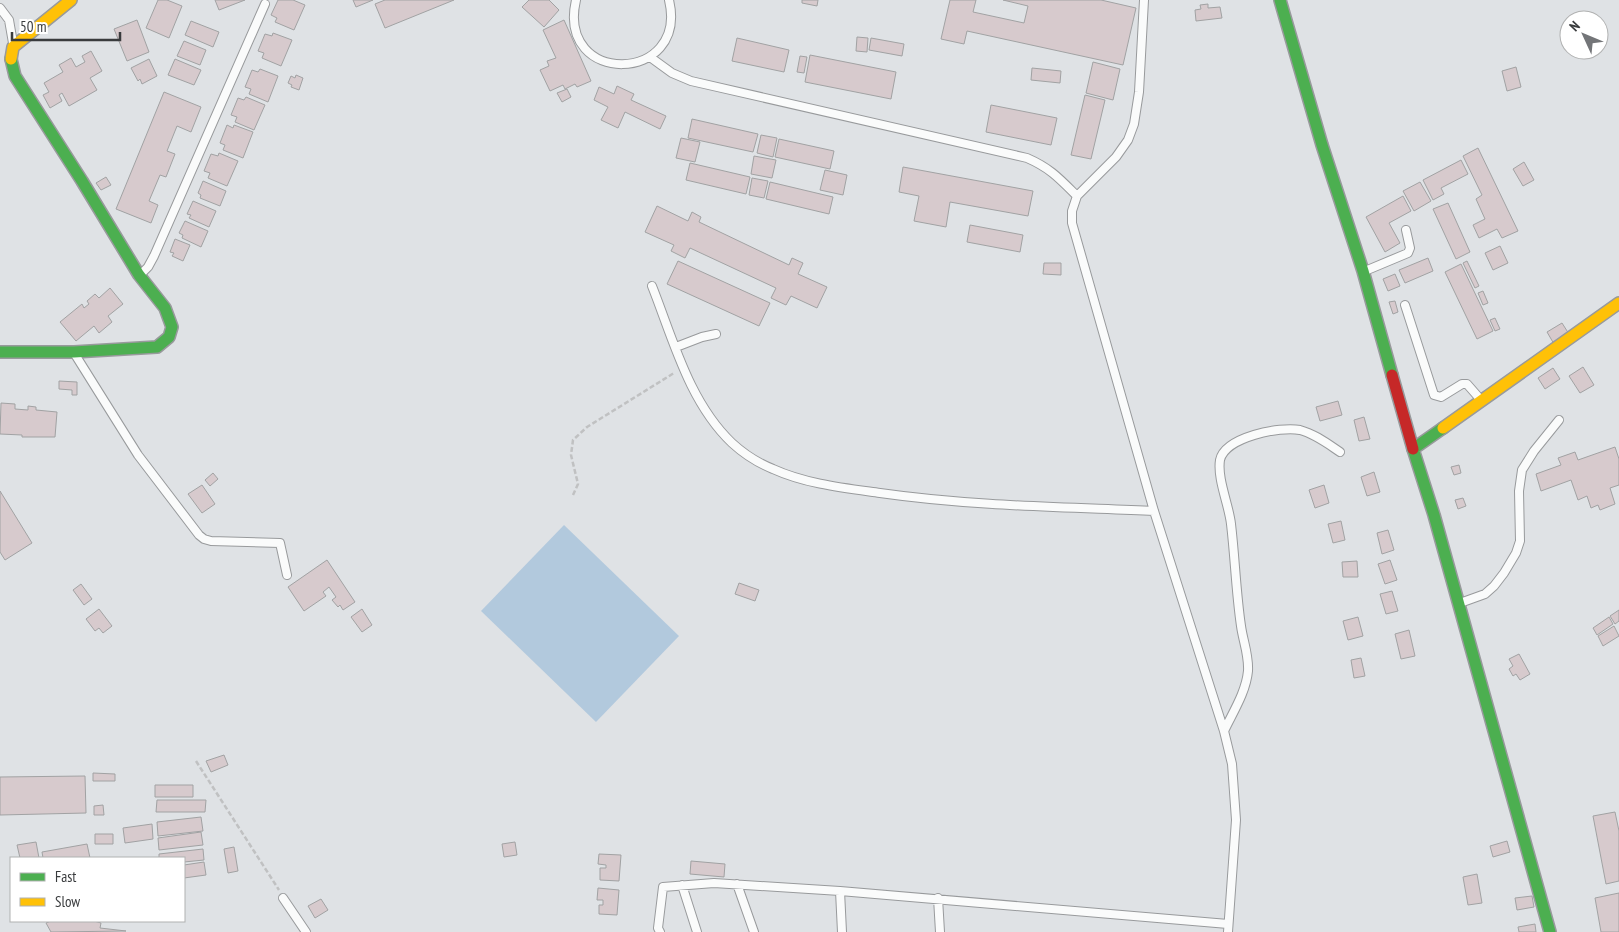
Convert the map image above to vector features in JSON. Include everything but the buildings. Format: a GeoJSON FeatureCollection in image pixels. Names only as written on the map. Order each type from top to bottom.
{"type":"FeatureCollection","features":[{"type":"Feature","properties":{"kind":"street"},"geometry":{"type":"LineString","coordinates":[[0,352],[74,352],[157,347],[169,337],[172,327],[165,308],[139,275],[82,181],[14,76],[11,65],[13,47],[71,0]]}},
{"type":"Feature","properties":{"kind":"street"},"geometry":{"type":"LineString","coordinates":[[1280,0],[1322,145],[1363,271],[1550,932]]}},
{"type":"Feature","properties":{"kind":"street"},"geometry":{"type":"LineString","coordinates":[[1414,449],[1619,304]]}},
{"type":"Feature","properties":{"kind":"lane"},"geometry":{"type":"LineString","coordinates":[[576,0],[573,13],[574,28],[581,43],[591,54],[605,62],[620,65],[636,63],[650,57],[662,44],[670,29],[672,12],[669,0]]}},
{"type":"Feature","properties":{"kind":"lane"},"geometry":{"type":"LineString","coordinates":[[660,932],[658,928],[663,887],[714,883],[938,898],[1228,928],[1236,820],[1232,764],[1224,731],[1154,512],[1072,223],[1072,211],[1077,196],[1116,157],[1128,140],[1134,124],[1140,84],[1144,0]]}},
{"type":"Feature","properties":{"kind":"lane"},"geometry":{"type":"LineString","coordinates":[[139,275],[148,267],[154,256],[265,4]]}},
{"type":"Feature","properties":{"kind":"lane"},"geometry":{"type":"LineString","coordinates":[[0,8],[9,20],[13,47]]}},
{"type":"Feature","properties":{"kind":"lane"},"geometry":{"type":"LineString","coordinates":[[650,57],[672,72],[691,81],[1027,158],[1044,165],[1058,176],[1077,196]]}},
{"type":"Feature","properties":{"kind":"lane"},"geometry":{"type":"LineString","coordinates":[[1363,271],[1408,254],[1410,248],[1406,230]]}},
{"type":"Feature","properties":{"kind":"lane"},"geometry":{"type":"LineString","coordinates":[[652,286],[684,369],[699,399],[717,425],[732,442],[750,457],[773,470],[794,477],[854,490],[925,500],[1154,512]]}},
{"type":"Feature","properties":{"kind":"lane"},"geometry":{"type":"LineString","coordinates":[[1406,305],[1434,395],[1440,397],[1462,384],[1467,384],[1482,401]]}},
{"type":"Feature","properties":{"kind":"lane"},"geometry":{"type":"LineString","coordinates":[[676,347],[702,336],[716,334]]}},
{"type":"Feature","properties":{"kind":"lane"},"geometry":{"type":"LineString","coordinates":[[74,352],[138,455],[199,534],[211,542],[280,544],[286,575]]}},
{"type":"Feature","properties":{"kind":"lane"},"geometry":{"type":"LineString","coordinates":[[1458,603],[1485,594],[1499,579],[1514,557],[1520,541],[1519,491],[1522,470],[1534,451],[1559,420]]}},
{"type":"Feature","properties":{"kind":"lane"},"geometry":{"type":"LineString","coordinates":[[1224,731],[1246,683],[1248,670],[1241,629],[1231,522],[1220,471],[1220,458],[1227,448],[1234,443],[1262,433],[1286,430],[1299,430],[1310,433],[1340,452]]}},
{"type":"Feature","properties":{"kind":"lane"},"geometry":{"type":"LineString","coordinates":[[737,884],[754,932]]}},
{"type":"Feature","properties":{"kind":"lane"},"geometry":{"type":"LineString","coordinates":[[682,885],[697,932]]}},
{"type":"Feature","properties":{"kind":"lane"},"geometry":{"type":"LineString","coordinates":[[840,891],[842,932]]}},
{"type":"Feature","properties":{"kind":"lane"},"geometry":{"type":"LineString","coordinates":[[283,898],[306,932]]}},
{"type":"Feature","properties":{"kind":"lane"},"geometry":{"type":"LineString","coordinates":[[938,898],[940,932]]}},
{"type":"Feature","properties":{"kind":"path"},"geometry":{"type":"LineString","coordinates":[[572,495],[578,484],[571,455],[573,440],[587,427],[662,379],[684,369]]}},
{"type":"Feature","properties":{"kind":"path"},"geometry":{"type":"LineString","coordinates":[[196,761],[283,898]]}},
{"type":"Feature","properties":{"kind":"shaded area"},"geometry":{"type":"Polygon","coordinates":[[[564,525],[679,636],[596,722],[481,611],[564,525]]]}},
{"type":"Feature","properties":{"kind":"traffic: fast"},"geometry":{"type":"LineString","coordinates":[[1280,0],[1322,145],[1363,271],[1392,375]]}},
{"type":"Feature","properties":{"kind":"traffic: fast"},"geometry":{"type":"LineString","coordinates":[[0,352],[74,352],[157,347],[169,337],[172,327],[165,308],[139,275],[15,76],[11,59]]}},
{"type":"Feature","properties":{"kind":"traffic: fast"},"geometry":{"type":"LineString","coordinates":[[1443,428],[1413,449],[1434,515],[1550,932]]}},
{"type":"Feature","properties":{"kind":"traffic: slow"},"geometry":{"type":"LineString","coordinates":[[11,59],[13,47],[71,0]]}},
{"type":"Feature","properties":{"kind":"traffic: slow"},"geometry":{"type":"LineString","coordinates":[[1443,428],[1619,303]]}},
{"type":"Feature","properties":{"kind":"traffic: jam"},"geometry":{"type":"LineString","coordinates":[[1392,375],[1413,449]]}}]}
